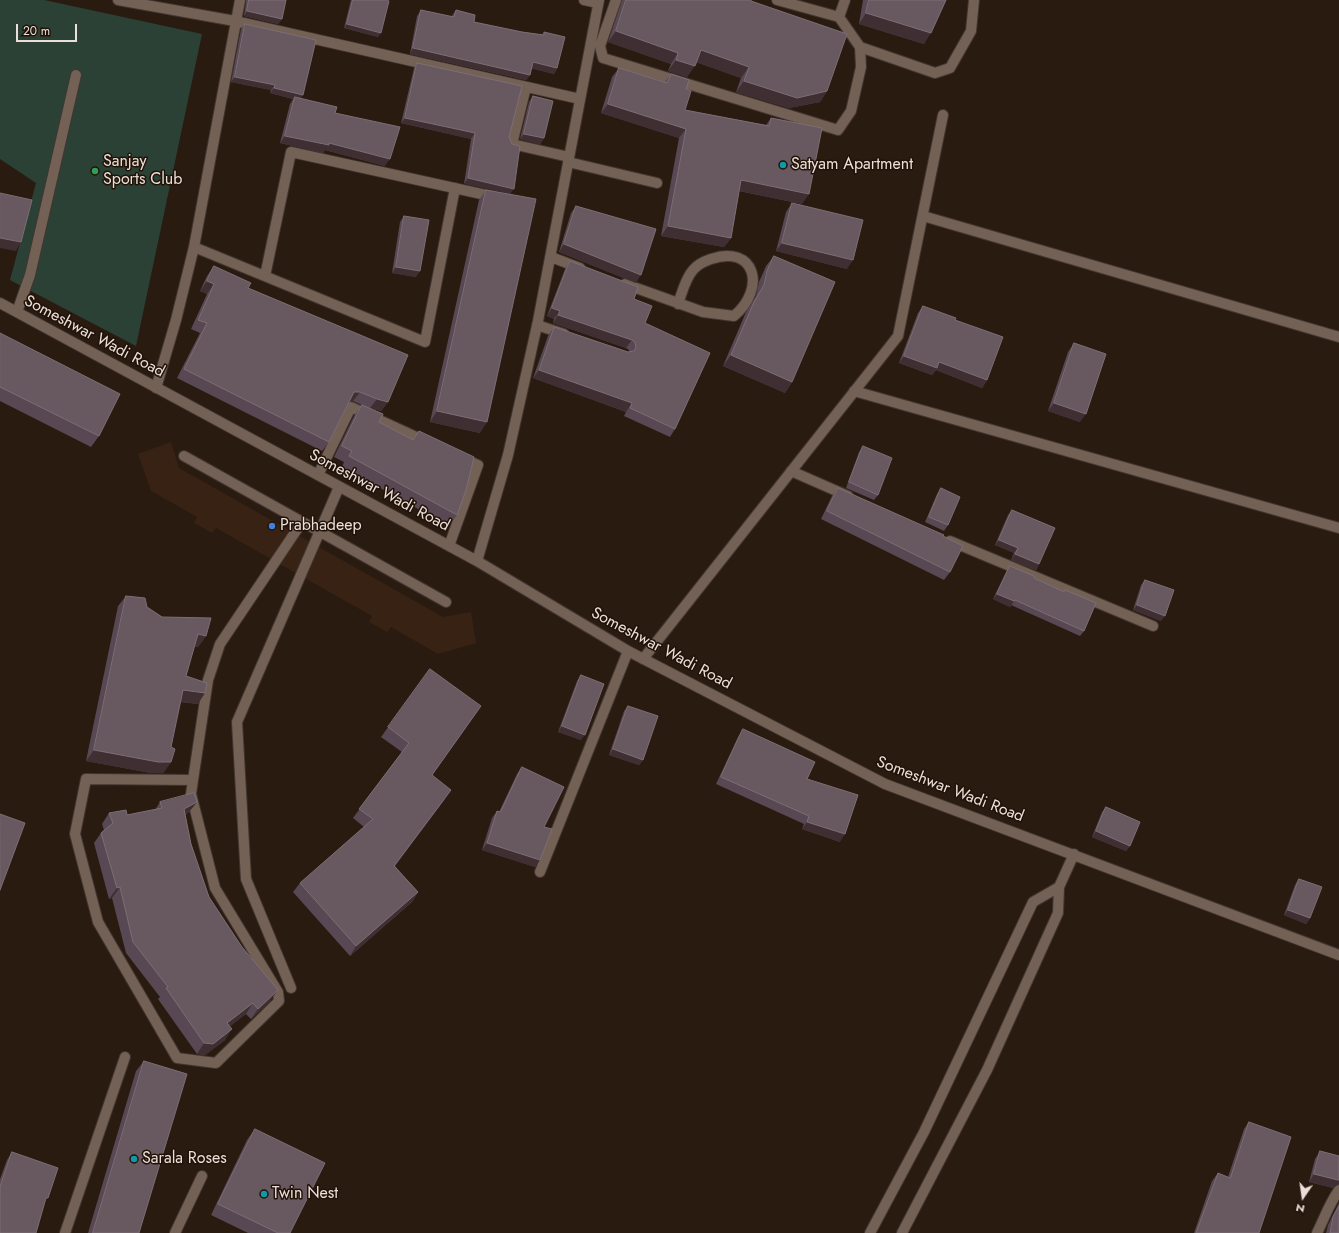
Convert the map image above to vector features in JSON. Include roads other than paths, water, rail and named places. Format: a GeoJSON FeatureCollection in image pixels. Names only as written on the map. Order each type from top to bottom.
{"type":"FeatureCollection","features":[{"type":"Feature","properties":{"kind":"street"},"geometry":{"type":"LineString","coordinates":[[118,0],[235,21],[580,99]]}},
{"type":"Feature","properties":{"kind":"street"},"geometry":{"type":"LineString","coordinates":[[156,388],[176,320],[194,247],[240,0]]}},
{"type":"Feature","properties":{"kind":"street"},"geometry":{"type":"LineString","coordinates":[[477,561],[508,455],[551,257],[598,2],[584,0]]}},
{"type":"Feature","properties":{"kind":"street"},"geometry":{"type":"LineString","coordinates":[[616,0],[600,46],[603,58],[838,130],[851,111],[861,68],[860,47],[839,18],[777,0]]}},
{"type":"Feature","properties":{"kind":"street"},"geometry":{"type":"LineString","coordinates":[[839,18],[845,0]]}},
{"type":"Feature","properties":{"kind":"street"},"geometry":{"type":"LineString","coordinates":[[860,47],[935,73],[950,68],[971,31],[974,0]]}},
{"type":"Feature","properties":{"kind":"street"},"geometry":{"type":"LineString","coordinates":[[17,312],[30,275],[76,75]]}},
{"type":"Feature","properties":{"kind":"street"},"geometry":{"type":"LineString","coordinates":[[526,87],[512,144],[657,183]]}},
{"type":"Feature","properties":{"kind":"street"},"geometry":{"type":"LineString","coordinates":[[643,659],[898,336],[943,115]]}},
{"type":"Feature","properties":{"kind":"street"},"geometry":{"type":"LineString","coordinates":[[265,276],[291,152],[508,200]]}},
{"type":"Feature","properties":{"kind":"street"},"geometry":{"type":"LineString","coordinates":[[194,247],[425,342],[455,188]]}},
{"type":"Feature","properties":{"kind":"street"},"geometry":{"type":"LineString","coordinates":[[923,216],[1339,337]]}},
{"type":"Feature","properties":{"kind":"street"},"geometry":{"type":"LineString","coordinates":[[614,280],[678,304],[704,312],[734,316],[743,309],[750,297],[754,283],[752,271],[744,262],[732,256],[720,256],[705,260],[693,269],[678,304]]}},
{"type":"Feature","properties":{"kind":"street"},"geometry":{"type":"LineString","coordinates":[[551,257],[593,272]]}},
{"type":"Feature","properties":{"kind":"street","name":"Someshwar Wadi Road"},"geometry":{"type":"LineString","coordinates":[[0,303],[477,561],[628,651],[885,784],[1074,854],[1339,956]]}},
{"type":"Feature","properties":{"kind":"street"},"geometry":{"type":"LineString","coordinates":[[537,326],[575,338]]}},
{"type":"Feature","properties":{"kind":"street"},"geometry":{"type":"LineString","coordinates":[[854,391],[1339,528]]}},
{"type":"Feature","properties":{"kind":"street"},"geometry":{"type":"LineString","coordinates":[[318,475],[352,407],[436,446]]}},
{"type":"Feature","properties":{"kind":"street"},"geometry":{"type":"LineString","coordinates":[[449,546],[478,465],[450,452]]}},
{"type":"Feature","properties":{"kind":"street"},"geometry":{"type":"LineString","coordinates":[[184,456],[446,602]]}},
{"type":"Feature","properties":{"kind":"street"},"geometry":{"type":"LineString","coordinates":[[791,471],[856,499]]}},
{"type":"Feature","properties":{"kind":"street"},"geometry":{"type":"LineString","coordinates":[[291,988],[246,878],[237,722],[339,487]]}},
{"type":"Feature","properties":{"kind":"street"},"geometry":{"type":"LineString","coordinates":[[193,780],[86,779],[75,834],[98,922],[177,1058],[216,1063],[279,1001],[278,992],[215,888],[191,794],[208,680],[220,644],[302,522]]}},
{"type":"Feature","properties":{"kind":"street"},"geometry":{"type":"LineString","coordinates":[[942,537],[1153,626]]}},
{"type":"Feature","properties":{"kind":"street"},"geometry":{"type":"LineString","coordinates":[[540,872],[628,651]]}},
{"type":"Feature","properties":{"kind":"street"},"geometry":{"type":"LineString","coordinates":[[902,1233],[987,1070],[1058,913],[1059,887],[1074,854]]}},
{"type":"Feature","properties":{"kind":"street"},"geometry":{"type":"LineString","coordinates":[[870,1233],[924,1132],[1033,902],[1059,887]]}},
{"type":"Feature","properties":{"kind":"street"},"geometry":{"type":"LineString","coordinates":[[65,1233],[124,1057]]}},
{"type":"Feature","properties":{"kind":"street"},"geometry":{"type":"LineString","coordinates":[[175,1233],[202,1176]]}},
{"type":"Feature","properties":{"kind":"street"},"geometry":{"type":"LineString","coordinates":[[1316,1233],[1326,1217],[1330,1202],[1339,1190]]}},
{"type":"Feature","properties":{"kind":"place","name":"Satyam Apartment"},"geometry":{"type":"Point","coordinates":[783,165]}},
{"type":"Feature","properties":{"kind":"place","name":"Sanjay Sports Club"},"geometry":{"type":"Point","coordinates":[95,171]}},
{"type":"Feature","properties":{"kind":"place","name":"Prabhadeep"},"geometry":{"type":"Point","coordinates":[272,526]}},
{"type":"Feature","properties":{"kind":"place","name":"Sarala Roses"},"geometry":{"type":"Point","coordinates":[134,1159]}},
{"type":"Feature","properties":{"kind":"place","name":"Twin Nest"},"geometry":{"type":"Point","coordinates":[264,1194]}}]}
